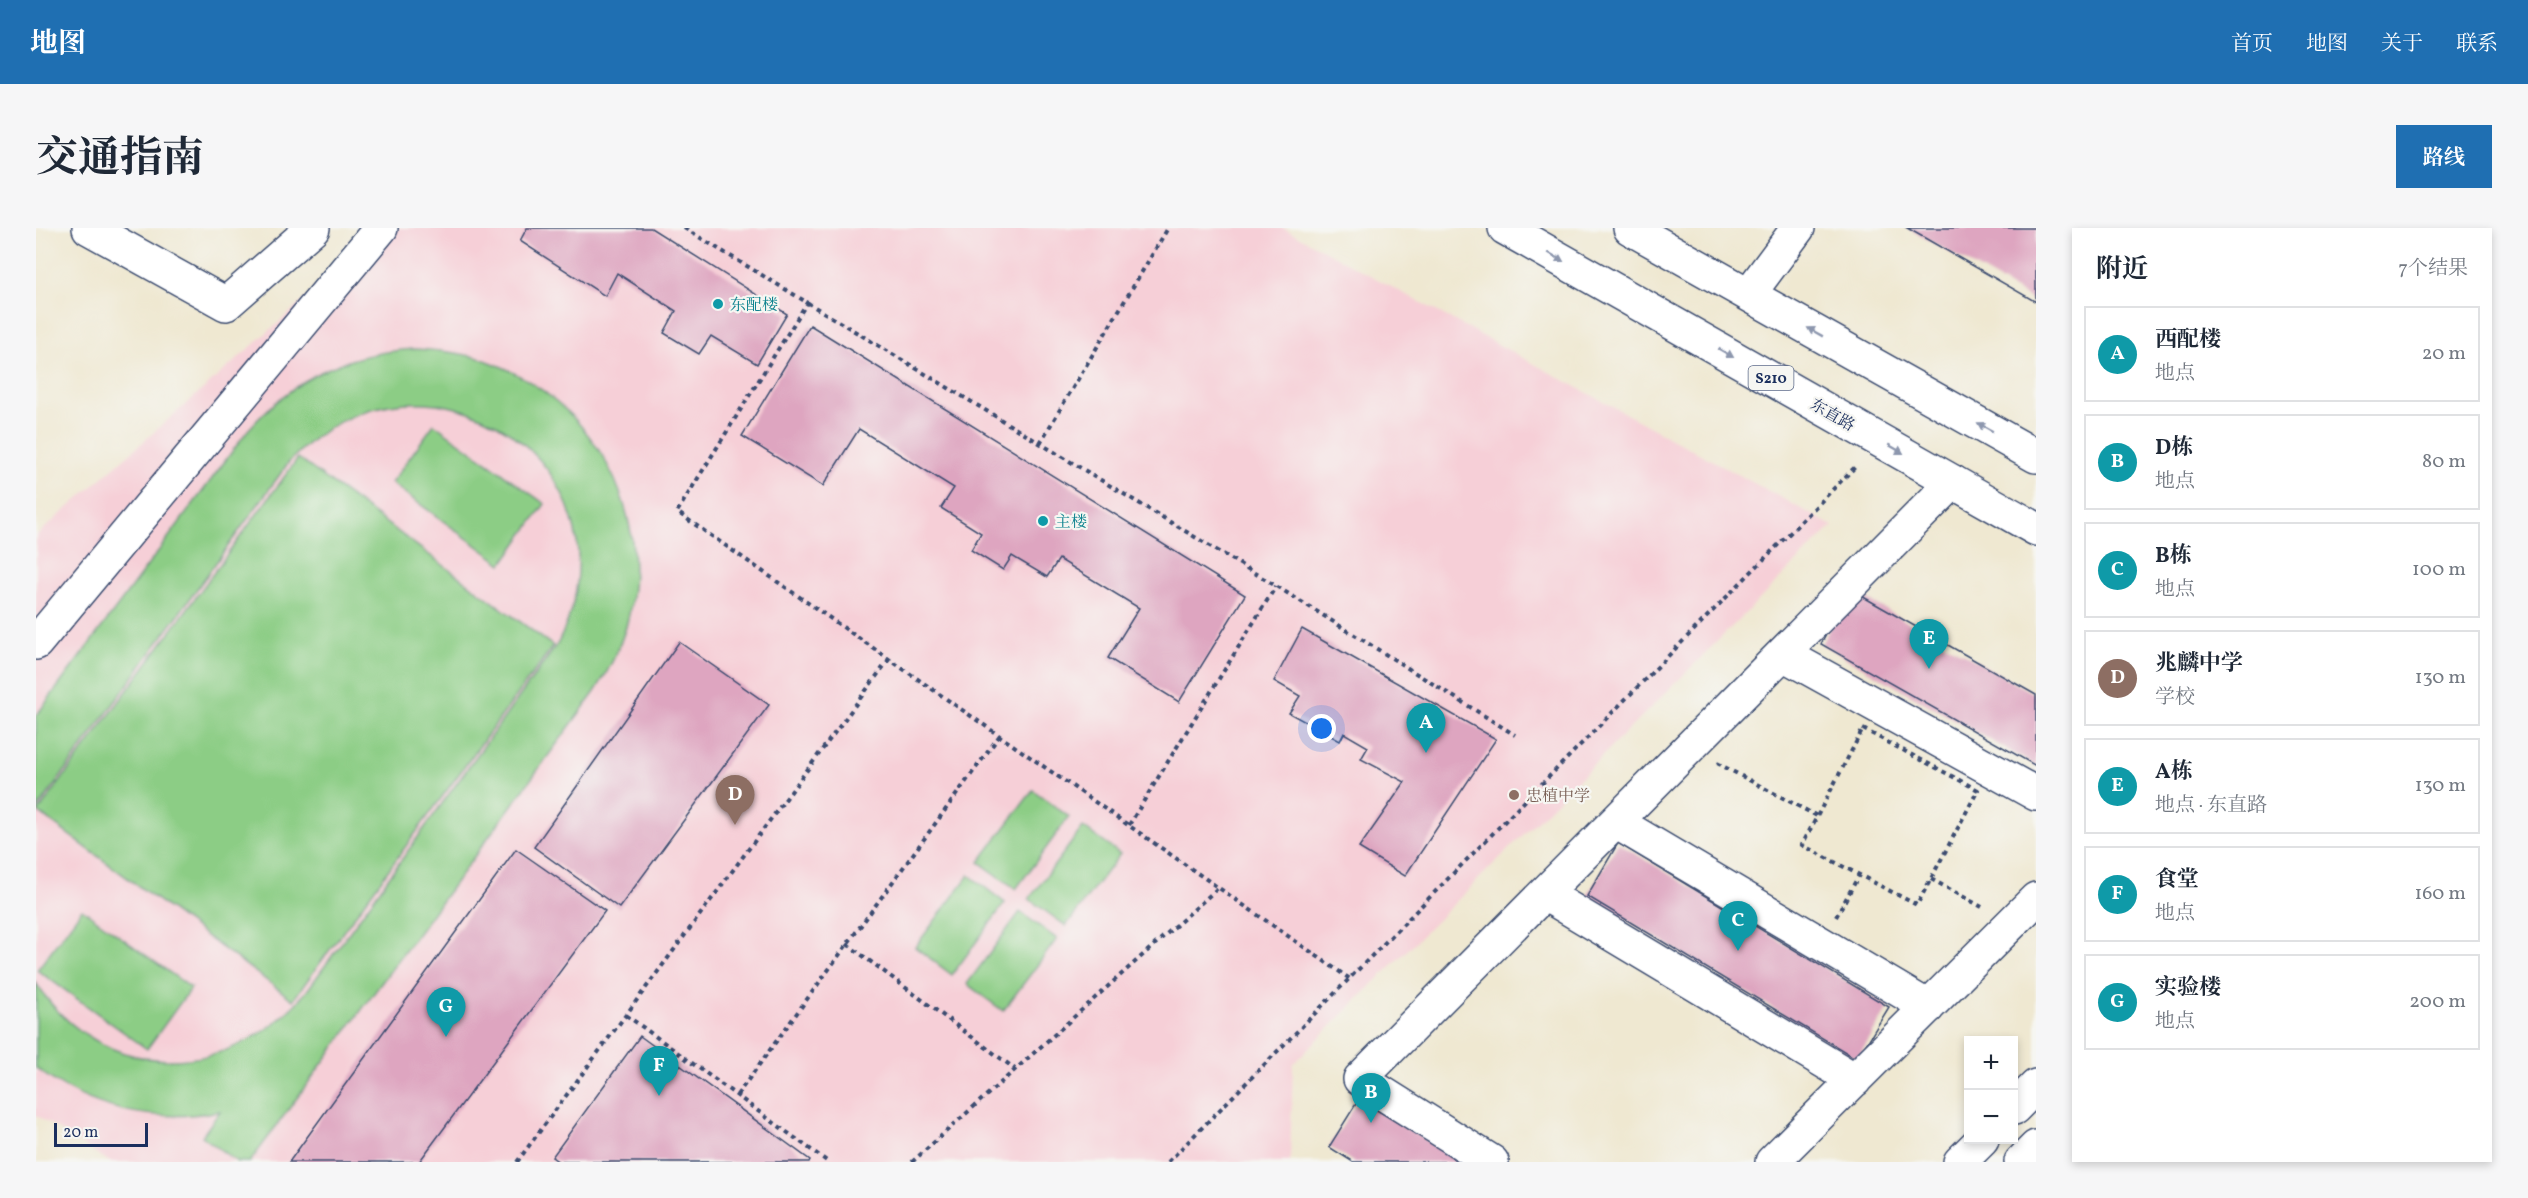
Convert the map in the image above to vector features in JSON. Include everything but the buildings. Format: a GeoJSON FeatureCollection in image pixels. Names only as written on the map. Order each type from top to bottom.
{"type":"FeatureCollection","features":[{"type":"Feature","properties":{"kind":"main road"},"geometry":{"type":"LineString","coordinates":[[89,228],[226,304],[313,228]]}},
{"type":"Feature","properties":{"kind":"main road"},"geometry":{"type":"LineString","coordinates":[[36,643],[381,228]]}},
{"type":"Feature","properties":{"kind":"main road","name":"东直路"},"geometry":{"type":"LineString","coordinates":[[1505,228],[2036,529]]}},
{"type":"Feature","properties":{"kind":"main road"},"geometry":{"type":"LineString","coordinates":[[1630,228],[2036,456]]}},
{"type":"Feature","properties":{"kind":"main road"},"geometry":{"type":"LineString","coordinates":[[1749,294],[1798,228]]}},
{"type":"Feature","properties":{"kind":"main road"},"geometry":{"type":"LineString","coordinates":[[1492,1162],[1360,1079],[1953,482]]}},
{"type":"Feature","properties":{"kind":"main road"},"geometry":{"type":"LineString","coordinates":[[1783,654],[2036,794]]}},
{"type":"Feature","properties":{"kind":"main road"},"geometry":{"type":"LineString","coordinates":[[1616,822],[1928,1007]]}},
{"type":"Feature","properties":{"kind":"main road"},"geometry":{"type":"LineString","coordinates":[[1545,894],[1855,1080]]}},
{"type":"Feature","properties":{"kind":"main road"},"geometry":{"type":"LineString","coordinates":[[1772,1162],[2036,899]]}},
{"type":"Feature","properties":{"kind":"main road"},"geometry":{"type":"LineString","coordinates":[[2018,1103],[2036,1086]]}},
{"type":"Feature","properties":{"kind":"main road"},"geometry":{"type":"LineString","coordinates":[[1960,1162],[1978,1144]]}},
{"type":"Feature","properties":{"kind":"main road"},"geometry":{"type":"LineString","coordinates":[[2021,1162],[2036,1147]]}},
{"type":"Feature","properties":{"kind":"path"},"geometry":{"type":"LineString","coordinates":[[684,228],[1275,586],[1515,735]]}},
{"type":"Feature","properties":{"kind":"path"},"geometry":{"type":"LineString","coordinates":[[1040,443],[1168,228]]}},
{"type":"Feature","properties":{"kind":"path"},"geometry":{"type":"LineString","coordinates":[[808,302],[677,512],[1350,979]]}},
{"type":"Feature","properties":{"kind":"path"},"geometry":{"type":"LineString","coordinates":[[1168,1162],[1881,441]]}},
{"type":"Feature","properties":{"kind":"path"},"geometry":{"type":"LineString","coordinates":[[1129,825],[1275,586]]}},
{"type":"Feature","properties":{"kind":"path"},"geometry":{"type":"LineString","coordinates":[[520,1161],[890,658]]}},
{"type":"Feature","properties":{"kind":"path"},"geometry":{"type":"LineString","coordinates":[[1863,729],[1978,790],[1917,905],[1802,845],[1817,816],[1863,729]]}},
{"type":"Feature","properties":{"kind":"path"},"geometry":{"type":"LineString","coordinates":[[737,1095],[1000,735]]}},
{"type":"Feature","properties":{"kind":"path"},"geometry":{"type":"LineString","coordinates":[[1689,749],[1817,816]]}},
{"type":"Feature","properties":{"kind":"path"},"geometry":{"type":"LineString","coordinates":[[1821,944],[1859,875]]}},
{"type":"Feature","properties":{"kind":"path"},"geometry":{"type":"LineString","coordinates":[[1931,879],[2012,923]]}},
{"type":"Feature","properties":{"kind":"path"},"geometry":{"type":"LineString","coordinates":[[912,1162],[1219,887]]}},
{"type":"Feature","properties":{"kind":"path"},"geometry":{"type":"LineString","coordinates":[[847,944],[1015,1069]]}},
{"type":"Feature","properties":{"kind":"path"},"geometry":{"type":"LineString","coordinates":[[626,1015],[828,1162]]}},
{"type":"Feature","properties":{"kind":"shaded area"},"geometry":{"type":"Polygon","coordinates":[[[386,228],[1283,228],[1833,526],[1293,1064],[1290,1162],[110,1162],[36,1115],[36,536],[386,228]]]}},
{"type":"Feature","properties":{"kind":"green space"},"geometry":{"type":"Polygon","coordinates":[[[413,349],[476,357],[524,378],[557,402],[586,432],[608,466],[624,503],[632,543],[633,585],[626,627],[613,661],[595,692],[250,1162],[237,1162],[202,1136],[220,1111],[171,1116],[123,1110],[78,1094],[36,1068],[36,983],[63,1016],[95,1040],[130,1055],[168,1060],[205,1056],[242,1043],[276,1022],[306,992],[558,643],[577,579],[572,520],[547,470],[508,431],[457,408],[401,404],[343,420],[289,462],[36,811],[36,716],[248,430],[266,412],[302,382],[342,363],[364,356],[413,349]]]}},
{"type":"Feature","properties":{"kind":"green space"},"geometry":{"type":"Polygon","coordinates":[[[434,424],[545,504],[502,564],[391,483],[434,424]]]}},
{"type":"Feature","properties":{"kind":"green space"},"geometry":{"type":"Polygon","coordinates":[[[298,458],[553,646],[293,1000],[38,812],[298,458]]]}},
{"type":"Feature","properties":{"kind":"green space"},"geometry":{"type":"Polygon","coordinates":[[[1033,790],[1069,817],[1016,889],[979,862],[1033,790]]]}},
{"type":"Feature","properties":{"kind":"green space"},"geometry":{"type":"Polygon","coordinates":[[[1083,827],[1120,854],[1066,926],[1029,899],[1083,827]]]}},
{"type":"Feature","properties":{"kind":"green space"},"geometry":{"type":"Polygon","coordinates":[[[969,875],[1005,903],[952,975],[915,947],[969,875]]]}},
{"type":"Feature","properties":{"kind":"green space"},"geometry":{"type":"Polygon","coordinates":[[[82,909],[191,988],[147,1049],[37,970],[82,909]]]}},
{"type":"Feature","properties":{"kind":"green space"},"geometry":{"type":"Polygon","coordinates":[[[1020,912],[1057,939],[1003,1011],[967,984],[1020,912]]]}},
{"type":"Feature","properties":{"kind":"place","name":"东配楼"},"geometry":{"type":"Point","coordinates":[718,304]}},
{"type":"Feature","properties":{"kind":"place","name":"主楼"},"geometry":{"type":"Point","coordinates":[1043,521]}},
{"type":"Feature","properties":{"kind":"place","name":"A栋"},"geometry":{"type":"Point","coordinates":[1929,669]}},
{"type":"Feature","properties":{"kind":"place","name":"西配楼"},"geometry":{"type":"Point","coordinates":[1426,753]}},
{"type":"Feature","properties":{"kind":"place","name":"忠植中学"},"geometry":{"type":"Point","coordinates":[1514,795]}},
{"type":"Feature","properties":{"kind":"place","name":"兆麟中学"},"geometry":{"type":"Point","coordinates":[735,825]}},
{"type":"Feature","properties":{"kind":"place","name":"B栋"},"geometry":{"type":"Point","coordinates":[1738,951]}},
{"type":"Feature","properties":{"kind":"place","name":"实验楼"},"geometry":{"type":"Point","coordinates":[446,1037]}},
{"type":"Feature","properties":{"kind":"place","name":"食堂"},"geometry":{"type":"Point","coordinates":[659,1096]}},
{"type":"Feature","properties":{"kind":"place","name":"D栋"},"geometry":{"type":"Point","coordinates":[1371,1123]}}]}
